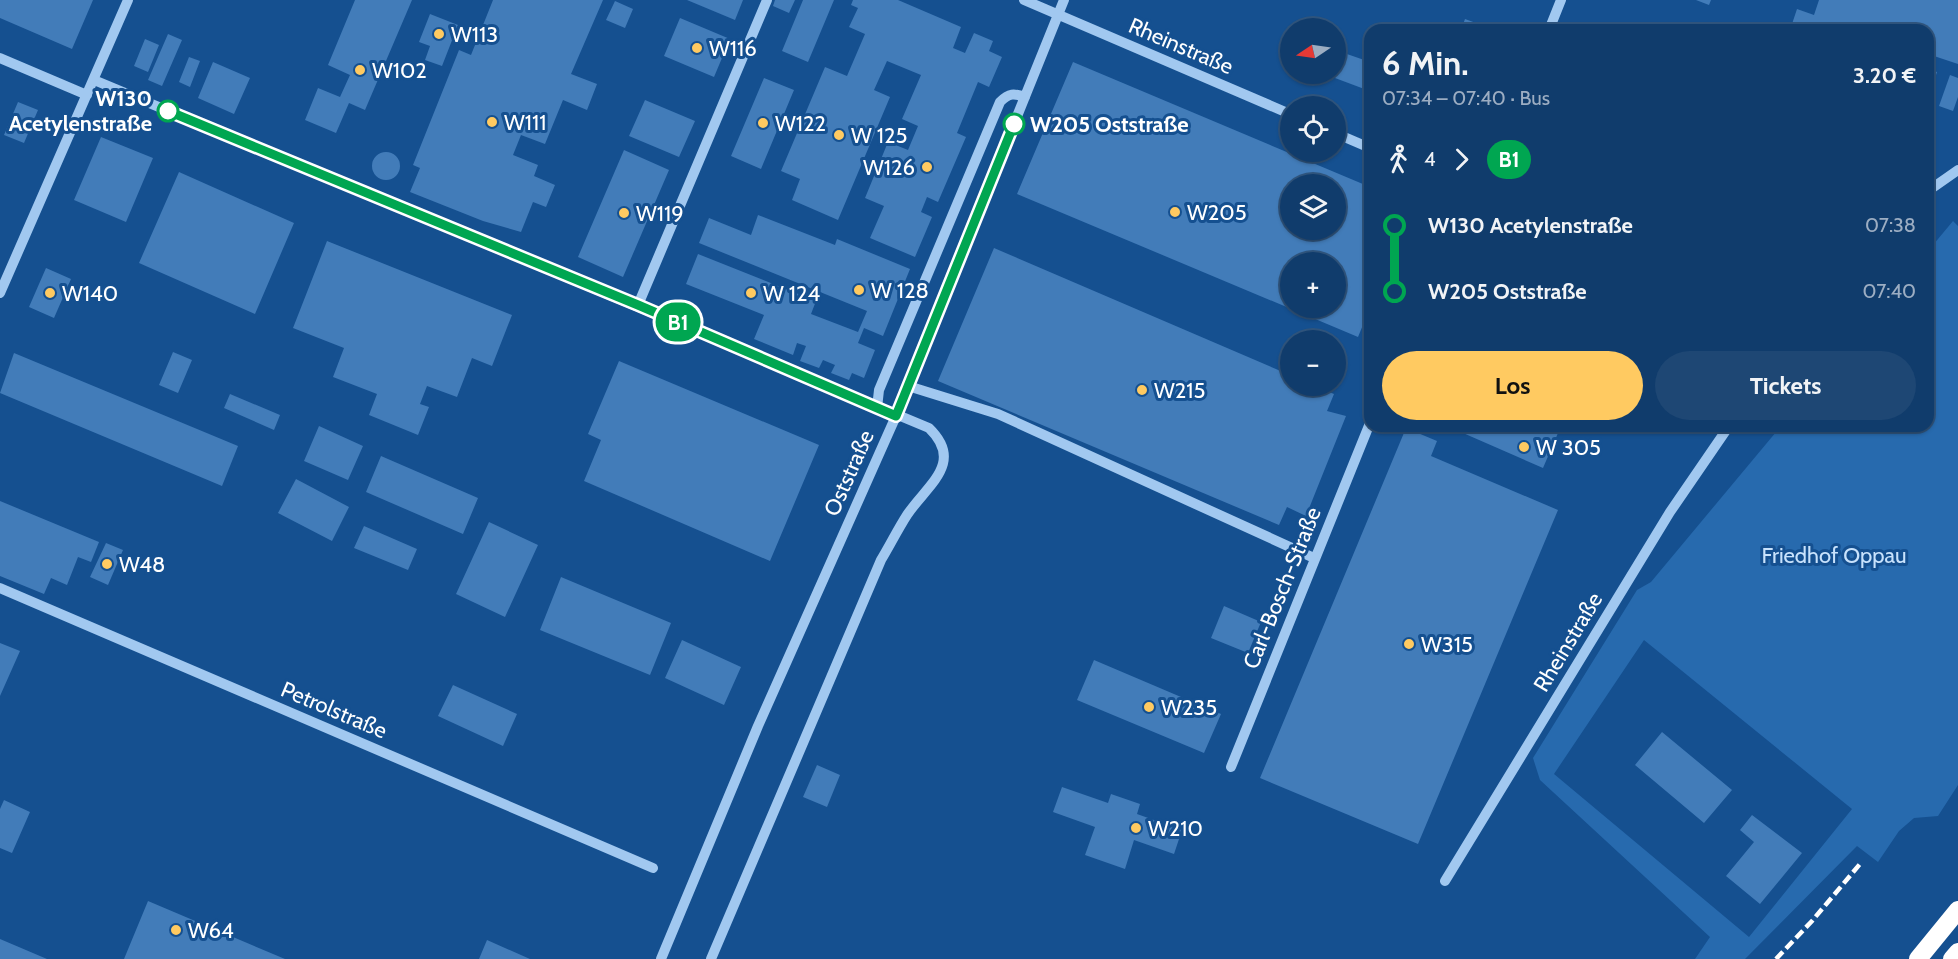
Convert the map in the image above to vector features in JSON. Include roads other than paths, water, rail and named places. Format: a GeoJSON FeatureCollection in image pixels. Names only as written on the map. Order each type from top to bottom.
{"type":"FeatureCollection","features":[{"type":"Feature","properties":{"kind":"highway"},"geometry":{"type":"LineString","coordinates":[[1918,959],[1958,910]]}},
{"type":"Feature","properties":{"kind":"highway"},"geometry":{"type":"LineString","coordinates":[[1952,959],[1958,952]]}},
{"type":"Feature","properties":{"kind":"street"},"geometry":{"type":"LineString","coordinates":[[0,293],[128,0]]}},
{"type":"Feature","properties":{"kind":"street"},"geometry":{"type":"LineString","coordinates":[[638,305],[767,0]]}},
{"type":"Feature","properties":{"kind":"street","name":"Rheinstraße"},"geometry":{"type":"LineString","coordinates":[[1024,0],[1280,110]]}},
{"type":"Feature","properties":{"kind":"street","name":"Oststraße"},"geometry":{"type":"LineString","coordinates":[[661,959],[758,726],[896,416],[1064,0]]}},
{"type":"Feature","properties":{"kind":"street"},"geometry":{"type":"LineString","coordinates":[[1551,24],[1561,0]]}},
{"type":"Feature","properties":{"kind":"street"},"geometry":{"type":"LineString","coordinates":[[0,58],[87,95]]}},
{"type":"Feature","properties":{"kind":"street"},"geometry":{"type":"LineString","coordinates":[[94,81],[638,305],[929,428],[941,440],[944,454],[941,473],[908,514],[881,560],[711,959]]}},
{"type":"Feature","properties":{"kind":"street"},"geometry":{"type":"LineString","coordinates":[[878,408],[879,390],[1000,102],[1007,95],[1015,93],[1025,97]]}},
{"type":"Feature","properties":{"kind":"street"},"geometry":{"type":"LineString","coordinates":[[1346,138],[1364,145]]}},
{"type":"Feature","properties":{"kind":"street"},"geometry":{"type":"LineString","coordinates":[[1934,187],[1958,170]]}},
{"type":"Feature","properties":{"kind":"street"},"geometry":{"type":"LineString","coordinates":[[908,386],[999,414],[1314,558]]}},
{"type":"Feature","properties":{"kind":"street","name":"Carl-Bosch-Straße"},"geometry":{"type":"LineString","coordinates":[[1232,768],[1366,432]]}},
{"type":"Feature","properties":{"kind":"street","name":"Rheinstraße"},"geometry":{"type":"LineString","coordinates":[[1445,881],[1670,512],[1725,432]]}},
{"type":"Feature","properties":{"kind":"street","name":"Petrolstraße"},"geometry":{"type":"LineString","coordinates":[[0,588],[653,868]]}},
{"type":"Feature","properties":{"kind":"railway"},"geometry":{"type":"LineString","coordinates":[[1776,959],[1860,864]]}},
{"type":"Feature","properties":{"kind":"place","name":"W113"},"geometry":{"type":"Point","coordinates":[439,34]}},
{"type":"Feature","properties":{"kind":"place","name":"W116"},"geometry":{"type":"Point","coordinates":[697,48]}},
{"type":"Feature","properties":{"kind":"place","name":"W102"},"geometry":{"type":"Point","coordinates":[360,70]}},
{"type":"Feature","properties":{"kind":"place","name":"W130 Acetylenstraße"},"geometry":{"type":"Point","coordinates":[168,111]}},
{"type":"Feature","properties":{"kind":"place","name":"W111"},"geometry":{"type":"Point","coordinates":[492,122]}},
{"type":"Feature","properties":{"kind":"place","name":"W122"},"geometry":{"type":"Point","coordinates":[763,123]}},
{"type":"Feature","properties":{"kind":"place","name":"W205 Oststraße"},"geometry":{"type":"Point","coordinates":[1014,124]}},
{"type":"Feature","properties":{"kind":"place","name":"W 125"},"geometry":{"type":"Point","coordinates":[839,135]}},
{"type":"Feature","properties":{"kind":"place","name":"W126"},"geometry":{"type":"Point","coordinates":[927,167]}},
{"type":"Feature","properties":{"kind":"place","name":"W205"},"geometry":{"type":"Point","coordinates":[1175,212]}},
{"type":"Feature","properties":{"kind":"place","name":"W119"},"geometry":{"type":"Point","coordinates":[624,213]}},
{"type":"Feature","properties":{"kind":"place","name":"W 128"},"geometry":{"type":"Point","coordinates":[859,290]}},
{"type":"Feature","properties":{"kind":"place","name":"W140"},"geometry":{"type":"Point","coordinates":[50,293]}},
{"type":"Feature","properties":{"kind":"place","name":"W 124"},"geometry":{"type":"Point","coordinates":[751,293]}},
{"type":"Feature","properties":{"kind":"place","name":"W215"},"geometry":{"type":"Point","coordinates":[1142,390]}},
{"type":"Feature","properties":{"kind":"place","name":"W 305"},"geometry":{"type":"Point","coordinates":[1524,447]}},
{"type":"Feature","properties":{"kind":"place","name":"W48"},"geometry":{"type":"Point","coordinates":[107,564]}},
{"type":"Feature","properties":{"kind":"place","name":"W315"},"geometry":{"type":"Point","coordinates":[1409,644]}},
{"type":"Feature","properties":{"kind":"place","name":"W235"},"geometry":{"type":"Point","coordinates":[1149,707]}},
{"type":"Feature","properties":{"kind":"place","name":"W210"},"geometry":{"type":"Point","coordinates":[1136,828]}},
{"type":"Feature","properties":{"kind":"place","name":"W64"},"geometry":{"type":"Point","coordinates":[176,930]}},
{"type":"Feature","properties":{"kind":"park label","name":"Friedhof Oppau"},"geometry":{"type":"Point","coordinates":[1834,555]}}]}
